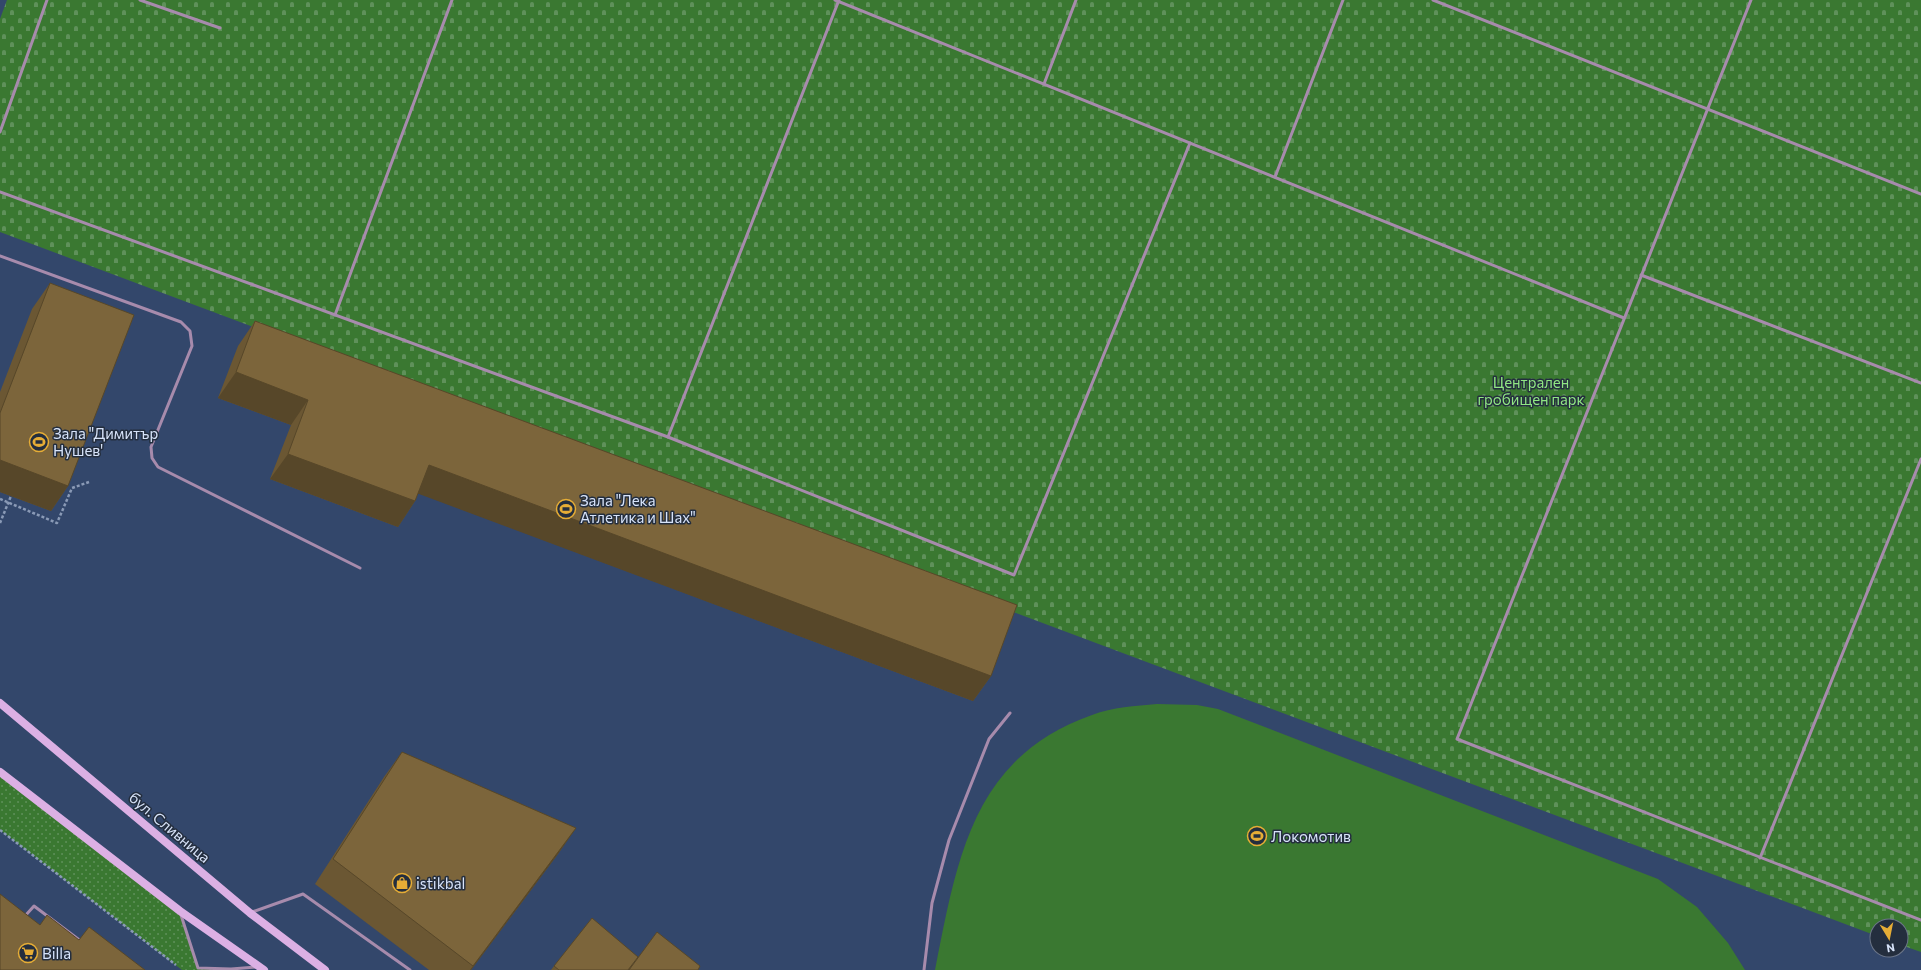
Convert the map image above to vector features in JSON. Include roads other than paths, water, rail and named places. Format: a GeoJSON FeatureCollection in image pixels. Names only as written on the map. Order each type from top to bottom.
{"type":"FeatureCollection","features":[{"type":"Feature","properties":{"kind":"main road","name":"бул. Сливница"},"geometry":{"type":"LineString","coordinates":[[0,703],[250,913],[325,970]]}},
{"type":"Feature","properties":{"kind":"main road"},"geometry":{"type":"LineString","coordinates":[[0,772],[180,911],[262,968]]}},
{"type":"Feature","properties":{"kind":"lane"},"geometry":{"type":"LineString","coordinates":[[0,132],[47,0]]}},
{"type":"Feature","properties":{"kind":"lane"},"geometry":{"type":"LineString","coordinates":[[140,0],[220,28]]}},
{"type":"Feature","properties":{"kind":"lane"},"geometry":{"type":"LineString","coordinates":[[335,315],[452,0]]}},
{"type":"Feature","properties":{"kind":"lane"},"geometry":{"type":"LineString","coordinates":[[668,437],[837,0],[1624,318]]}},
{"type":"Feature","properties":{"kind":"lane"},"geometry":{"type":"LineString","coordinates":[[1044,84],[1076,0]]}},
{"type":"Feature","properties":{"kind":"lane"},"geometry":{"type":"LineString","coordinates":[[1275,177],[1343,0]]}},
{"type":"Feature","properties":{"kind":"lane"},"geometry":{"type":"LineString","coordinates":[[1432,0],[1708,108],[1921,194]]}},
{"type":"Feature","properties":{"kind":"lane"},"geometry":{"type":"LineString","coordinates":[[1751,0],[1457,739],[1921,920]]}},
{"type":"Feature","properties":{"kind":"lane"},"geometry":{"type":"LineString","coordinates":[[0,192],[668,437],[1014,575],[1190,143]]}},
{"type":"Feature","properties":{"kind":"lane"},"geometry":{"type":"LineString","coordinates":[[0,256],[181,322],[190,331],[192,346],[151,446],[152,458],[158,467],[360,568]]}},
{"type":"Feature","properties":{"kind":"lane"},"geometry":{"type":"LineString","coordinates":[[1641,275],[1921,383]]}},
{"type":"Feature","properties":{"kind":"lane"},"geometry":{"type":"LineString","coordinates":[[1760,858],[1921,459]]}},
{"type":"Feature","properties":{"kind":"lane"},"geometry":{"type":"LineString","coordinates":[[924,970],[932,903],[949,840],[989,739],[1010,713]]}},
{"type":"Feature","properties":{"kind":"lane"},"geometry":{"type":"LineString","coordinates":[[250,913],[302,894],[410,970]]}},
{"type":"Feature","properties":{"kind":"lane"},"geometry":{"type":"LineString","coordinates":[[20,922],[34,906],[84,942]]}},
{"type":"Feature","properties":{"kind":"lane"},"geometry":{"type":"LineString","coordinates":[[180,911],[197,969],[262,968]]}},
{"type":"Feature","properties":{"kind":"place","name":"Зала \"Димитър Нушев'"},"geometry":{"type":"Point","coordinates":[39,442]}},
{"type":"Feature","properties":{"kind":"place","name":"Зала \"Лека Атлетика и Шах\""},"geometry":{"type":"Point","coordinates":[566,509]}},
{"type":"Feature","properties":{"kind":"place","name":"Локомотив"},"geometry":{"type":"Point","coordinates":[1257,836]}},
{"type":"Feature","properties":{"kind":"place","name":"istikbal"},"geometry":{"type":"Point","coordinates":[402,883]}},
{"type":"Feature","properties":{"kind":"place","name":"Billa"},"geometry":{"type":"Point","coordinates":[28,953]}},
{"type":"Feature","properties":{"kind":"park label","name":"Централен гробищен парк"},"geometry":{"type":"Point","coordinates":[1531,390]}}]}
